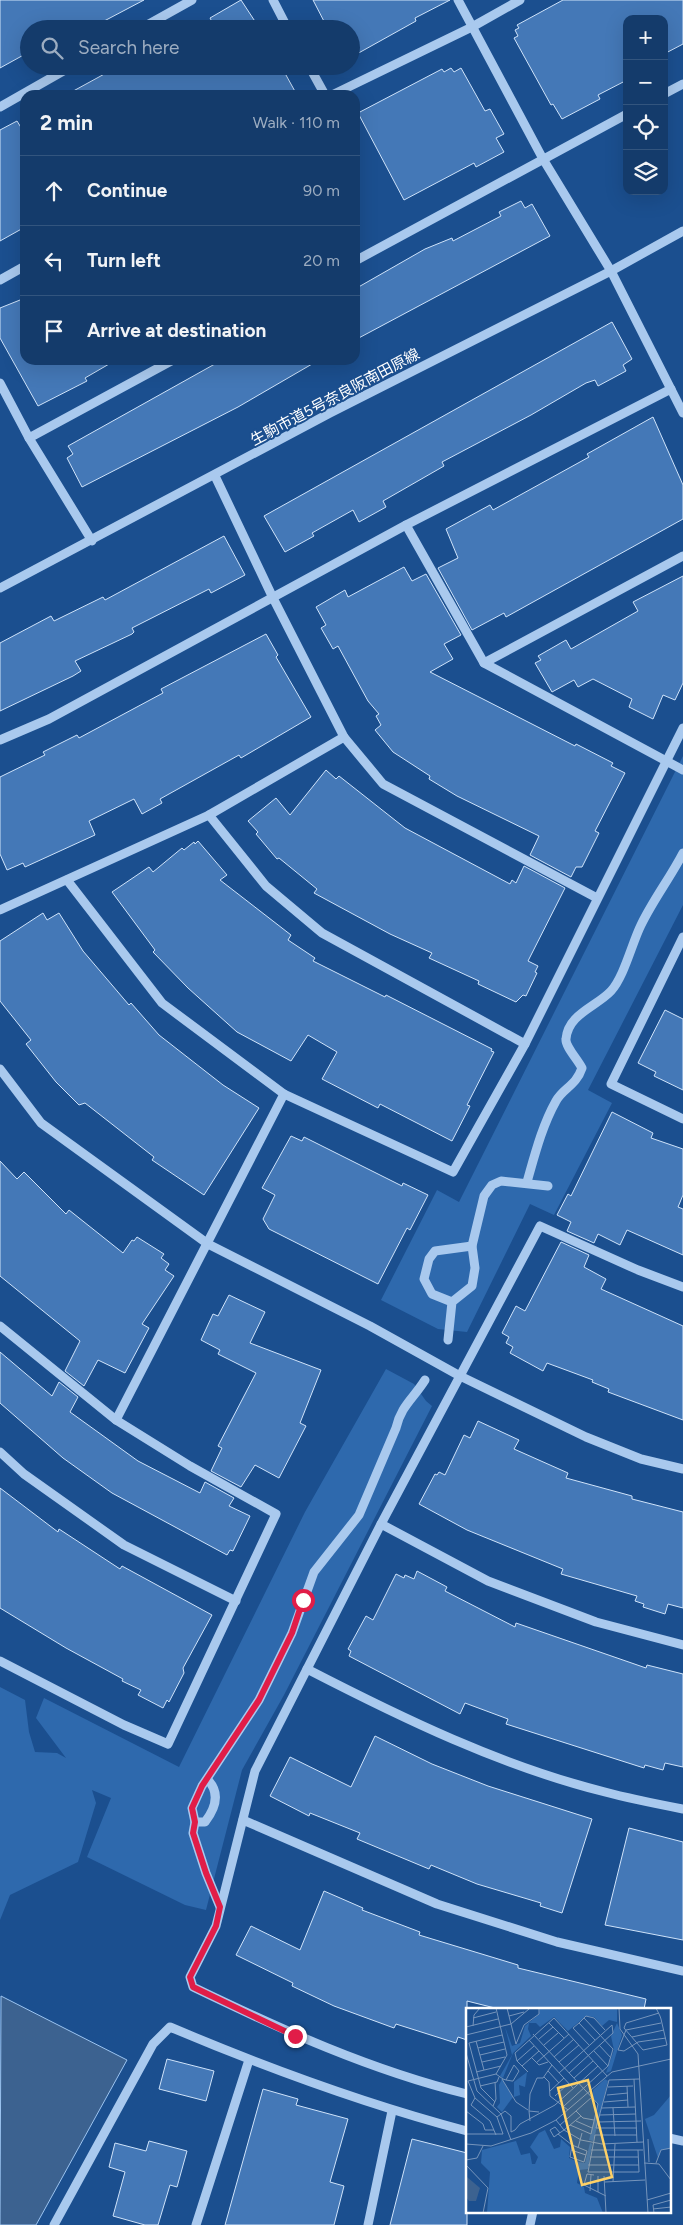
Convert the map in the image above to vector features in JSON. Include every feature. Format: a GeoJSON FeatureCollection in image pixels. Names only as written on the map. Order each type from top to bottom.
{"type":"FeatureCollection","features":[{"type":"Feature","properties":{"kind":"street"},"geometry":{"type":"LineString","coordinates":[[156,20],[192,0]]}},
{"type":"Feature","properties":{"kind":"street"},"geometry":{"type":"LineString","coordinates":[[273,0],[283,20]]}},
{"type":"Feature","properties":{"kind":"street"},"geometry":{"type":"LineString","coordinates":[[458,0],[543,159],[611,271],[683,412]]}},
{"type":"Feature","properties":{"kind":"street"},"geometry":{"type":"LineString","coordinates":[[342,90],[472,27],[520,0]]}},
{"type":"Feature","properties":{"kind":"street"},"geometry":{"type":"LineString","coordinates":[[30,90],[56,75]]}},
{"type":"Feature","properties":{"kind":"street"},"geometry":{"type":"LineString","coordinates":[[314,75],[322,90]]}},
{"type":"Feature","properties":{"kind":"street"},"geometry":{"type":"LineString","coordinates":[[668,92],[683,84]]}},
{"type":"Feature","properties":{"kind":"street"},"geometry":{"type":"LineString","coordinates":[[0,107],[20,96]]}},
{"type":"Feature","properties":{"kind":"street"},"geometry":{"type":"LineString","coordinates":[[360,258],[623,116]]}},
{"type":"Feature","properties":{"kind":"street","name":"生駒市道5号奈良阪南田原線"},"geometry":{"type":"LineString","coordinates":[[0,588],[215,476],[330,413],[611,271],[683,231]]}},
{"type":"Feature","properties":{"kind":"street"},"geometry":{"type":"LineString","coordinates":[[0,280],[20,269]]}},
{"type":"Feature","properties":{"kind":"street"},"geometry":{"type":"LineString","coordinates":[[29,438],[165,365]]}},
{"type":"Feature","properties":{"kind":"street"},"geometry":{"type":"LineString","coordinates":[[0,383],[29,438],[92,541]]}},
{"type":"Feature","properties":{"kind":"street"},"geometry":{"type":"LineString","coordinates":[[0,740],[49,719],[406,525],[670,389]]}},
{"type":"Feature","properties":{"kind":"street"},"geometry":{"type":"LineString","coordinates":[[215,476],[273,598],[344,737],[383,784],[597,898]]}},
{"type":"Feature","properties":{"kind":"street"},"geometry":{"type":"LineString","coordinates":[[406,525],[484,664],[683,770]]}},
{"type":"Feature","properties":{"kind":"street"},"geometry":{"type":"LineString","coordinates":[[484,664],[683,556]]}},
{"type":"Feature","properties":{"kind":"street"},"geometry":{"type":"LineString","coordinates":[[67,880],[162,1004],[284,1094],[453,1172],[525,1044],[683,728]]}},
{"type":"Feature","properties":{"kind":"street"},"geometry":{"type":"LineString","coordinates":[[0,910],[209,816],[344,737]]}},
{"type":"Feature","properties":{"kind":"street"},"geometry":{"type":"LineString","coordinates":[[209,816],[266,886],[322,933],[525,1044]]}},
{"type":"Feature","properties":{"kind":"street"},"geometry":{"type":"LineString","coordinates":[[527,1182],[538,1142],[557,1098],[571,1086],[582,1068],[576,1055],[568,1047],[565,1040],[568,1030],[573,1020],[612,989],[640,925],[683,853]]}},
{"type":"Feature","properties":{"kind":"street"},"geometry":{"type":"LineString","coordinates":[[682,942],[611,1084],[683,1119]]}},
{"type":"Feature","properties":{"kind":"street"},"geometry":{"type":"LineString","coordinates":[[0,1069],[41,1123],[208,1244],[370,1326],[460,1376],[586,1437],[641,1459],[683,1469]]}},
{"type":"Feature","properties":{"kind":"street"},"geometry":{"type":"LineString","coordinates":[[116,1420],[284,1094]]}},
{"type":"Feature","properties":{"kind":"street"},"geometry":{"type":"LineString","coordinates":[[448,1340],[452,1302],[472,1286],[475,1268],[472,1246],[484,1196],[492,1185],[501,1181],[527,1182],[548,1186]]}},
{"type":"Feature","properties":{"kind":"street"},"geometry":{"type":"LineString","coordinates":[[466,2094],[419,2082],[295,2036],[193,1987],[190,1977],[216,1926],[255,1771],[381,1524],[540,1226],[638,1270],[683,1287]]}},
{"type":"Feature","properties":{"kind":"street"},"geometry":{"type":"LineString","coordinates":[[452,1302],[432,1294],[424,1279],[429,1259],[434,1251],[472,1246]]}},
{"type":"Feature","properties":{"kind":"street"},"geometry":{"type":"LineString","coordinates":[[0,1326],[116,1420],[190,1466],[276,1514],[168,1744],[124,1726],[0,1660]]}},
{"type":"Feature","properties":{"kind":"street"},"geometry":{"type":"LineString","coordinates":[[220,1907],[193,1833],[195,1822],[192,1808],[202,1786],[208,1780],[259,1700],[292,1633],[314,1572],[358,1515],[388,1448],[399,1414],[404,1405],[413,1399],[425,1380]]}},
{"type":"Feature","properties":{"kind":"street"},"geometry":{"type":"LineString","coordinates":[[0,1452],[24,1474],[124,1544],[236,1601]]}},
{"type":"Feature","properties":{"kind":"street"},"geometry":{"type":"LineString","coordinates":[[381,1524],[488,1581],[596,1622],[683,1645]]}},
{"type":"Feature","properties":{"kind":"street"},"geometry":{"type":"LineString","coordinates":[[307,1669],[388,1711],[514,1763],[604,1792],[683,1810]]}},
{"type":"Feature","properties":{"kind":"street"},"geometry":{"type":"LineString","coordinates":[[195,1822],[205,1822],[214,1811],[216,1794],[214,1786],[208,1780]]}},
{"type":"Feature","properties":{"kind":"street"},"geometry":{"type":"LineString","coordinates":[[243,1820],[438,1904],[557,1942],[683,1971]]}},
{"type":"Feature","properties":{"kind":"street"},"geometry":{"type":"LineString","coordinates":[[54,2225],[153,2044],[170,2027],[249,2060],[392,2111],[466,2131]]}},
{"type":"Feature","properties":{"kind":"street"},"geometry":{"type":"LineString","coordinates":[[196,2225],[249,2060]]}},
{"type":"Feature","properties":{"kind":"street"},"geometry":{"type":"LineString","coordinates":[[368,2225],[392,2111]]}},
{"type":"Feature","properties":{"kind":"street"},"geometry":{"type":"LineString","coordinates":[[670,2138],[683,2141]]}},
{"type":"Feature","properties":{"kind":"street"},"geometry":{"type":"LineString","coordinates":[[530,2225],[533,2212]]}},
{"type":"Feature","properties":{"kind":"shaded area"},"geometry":{"type":"Polygon","coordinates":[[[683,756],[683,905],[588,1090],[612,1103],[554,1215],[530,1204],[467,1332],[438,1329],[381,1300],[437,1190],[459,1202],[683,756]]]}},
{"type":"Feature","properties":{"kind":"shaded area"},"geometry":{"type":"Polygon","coordinates":[[[386,1369],[414,1384],[432,1406],[284,1695],[242,1770],[206,1910],[185,1905],[87,1857],[111,1798],[92,1790],[96,1803],[78,1862],[10,1895],[0,1920],[0,1687],[25,1700],[29,1732],[35,1752],[57,1753],[66,1758],[36,1718],[44,1698],[179,1767],[305,1512],[386,1369]]]}},
{"type":"Feature","properties":{"kind":"shaded area"},"geometry":{"type":"Polygon","coordinates":[[[1,1996],[127,2060],[36,2225],[0,2225],[1,1996]]]}},
{"type":"Feature","properties":{"kind":"building"},"geometry":{"type":"Polygon","coordinates":[[[0,0],[144,0],[106,20],[20,20],[20,57],[0,68],[0,0]]]}},
{"type":"Feature","properties":{"kind":"building"},"geometry":{"type":"Polygon","coordinates":[[[241,0],[254,20],[211,20],[210,18],[241,0]]]}},
{"type":"Feature","properties":{"kind":"building"},"geometry":{"type":"Polygon","coordinates":[[[313,0],[450,0],[415,18],[416,21],[360,52],[360,20],[323,20],[313,0]]]}},
{"type":"Feature","properties":{"kind":"building"},"geometry":{"type":"Polygon","coordinates":[[[563,0],[683,0],[683,44],[668,52],[668,15],[623,15],[623,82],[598,95],[600,99],[562,119],[553,104],[551,105],[514,38],[518,36],[515,30],[519,28],[517,25],[563,0]]]}},
{"type":"Feature","properties":{"kind":"building"},"geometry":{"type":"Polygon","coordinates":[[[451,68],[454,72],[461,68],[485,111],[490,109],[504,134],[496,138],[504,152],[476,167],[474,163],[404,200],[360,117],[360,112],[442,69],[444,72],[451,68]]]}},
{"type":"Feature","properties":{"kind":"building"},"geometry":{"type":"Polygon","coordinates":[[[103,75],[286,75],[294,90],[75,90],[103,75]]]}},
{"type":"Feature","properties":{"kind":"building"},"geometry":{"type":"Polygon","coordinates":[[[17,121],[20,126],[20,230],[0,241],[0,130],[17,121]]]}},
{"type":"Feature","properties":{"kind":"building"},"geometry":{"type":"Polygon","coordinates":[[[521,201],[525,208],[532,204],[550,236],[360,337],[360,286],[425,249],[452,238],[453,241],[501,216],[499,212],[521,201]]]}},
{"type":"Feature","properties":{"kind":"building"},"geometry":{"type":"Polygon","coordinates":[[[20,300],[20,365],[107,365],[85,378],[87,381],[38,406],[0,338],[0,308],[20,300]]]}},
{"type":"Feature","properties":{"kind":"building"},"geometry":{"type":"Polygon","coordinates":[[[612,322],[632,359],[623,365],[626,371],[598,386],[595,380],[586,383],[531,415],[442,462],[444,466],[383,501],[386,507],[359,522],[353,510],[312,533],[314,536],[285,552],[264,516],[612,322]]]}},
{"type":"Feature","properties":{"kind":"building"},"geometry":{"type":"Polygon","coordinates":[[[213,365],[310,365],[238,407],[82,487],[67,458],[73,454],[68,446],[213,365]]]}},
{"type":"Feature","properties":{"kind":"building"},"geometry":{"type":"Polygon","coordinates":[[[653,417],[683,485],[683,519],[506,617],[504,613],[472,630],[438,568],[458,558],[446,529],[490,505],[493,510],[589,457],[587,454],[653,417]]]}},
{"type":"Feature","properties":{"kind":"building"},"geometry":{"type":"Polygon","coordinates":[[[224,536],[245,575],[211,593],[209,589],[132,628],[134,632],[132,634],[75,661],[81,671],[0,711],[0,643],[51,616],[54,621],[103,597],[105,600],[224,536]]]}},
{"type":"Feature","properties":{"kind":"building"},"geometry":{"type":"Polygon","coordinates":[[[404,567],[412,581],[426,574],[461,635],[444,644],[453,659],[430,672],[575,746],[576,744],[613,763],[611,766],[625,773],[595,831],[599,833],[582,867],[576,867],[571,877],[530,855],[539,836],[457,796],[429,779],[430,776],[393,752],[375,730],[381,725],[376,716],[379,714],[368,701],[338,646],[333,649],[321,628],[326,625],[316,607],[345,590],[348,597],[404,567]]]}},
{"type":"Feature","properties":{"kind":"building"},"geometry":{"type":"Polygon","coordinates":[[[683,576],[683,683],[675,700],[663,695],[653,719],[629,707],[632,699],[593,679],[578,687],[574,680],[552,692],[535,663],[541,660],[538,656],[566,640],[571,649],[638,611],[633,602],[683,576]]]}},
{"type":"Feature","properties":{"kind":"building"},"geometry":{"type":"Polygon","coordinates":[[[266,634],[278,655],[276,657],[311,717],[241,758],[239,755],[160,799],[162,803],[142,814],[134,799],[89,821],[95,835],[25,867],[23,863],[7,870],[0,854],[0,777],[45,755],[43,752],[77,735],[79,738],[163,693],[161,689],[266,634]]]}},
{"type":"Feature","properties":{"kind":"building"},"geometry":{"type":"Polygon","coordinates":[[[326,770],[336,779],[339,776],[405,828],[510,884],[512,880],[516,883],[524,866],[565,888],[528,961],[538,966],[535,972],[537,973],[526,996],[523,995],[516,1002],[478,984],[479,981],[429,958],[432,953],[390,934],[314,893],[317,889],[279,858],[277,859],[256,834],[258,832],[248,821],[276,798],[290,815],[326,770]]]}},
{"type":"Feature","properties":{"kind":"building"},"geometry":{"type":"Polygon","coordinates":[[[198,841],[227,875],[220,880],[291,935],[288,940],[315,958],[313,961],[385,997],[386,995],[492,1049],[491,1051],[494,1052],[467,1105],[470,1106],[452,1141],[380,1104],[378,1108],[322,1079],[337,1052],[308,1035],[291,1061],[237,1032],[188,988],[153,952],[155,950],[112,892],[149,867],[153,872],[182,848],[184,850],[198,841]]]}},
{"type":"Feature","properties":{"kind":"building"},"geometry":{"type":"Polygon","coordinates":[[[43,913],[47,920],[59,913],[83,951],[129,1005],[131,1003],[159,1035],[223,1085],[259,1108],[204,1195],[152,1160],[154,1157],[85,1103],[79,1105],[56,1082],[26,1044],[31,1040],[0,1001],[0,941],[43,913]]]}},
{"type":"Feature","properties":{"kind":"building"},"geometry":{"type":"Polygon","coordinates":[[[665,1010],[683,1019],[683,1090],[654,1076],[656,1072],[638,1063],[665,1010]]]}},
{"type":"Feature","properties":{"kind":"building"},"geometry":{"type":"Polygon","coordinates":[[[612,1112],[653,1133],[651,1138],[683,1149],[683,1195],[678,1207],[683,1209],[683,1255],[627,1230],[620,1245],[598,1234],[594,1243],[567,1231],[571,1222],[557,1215],[568,1194],[571,1196],[612,1112]]]}},
{"type":"Feature","properties":{"kind":"building"},"geometry":{"type":"Polygon","coordinates":[[[291,1136],[302,1141],[304,1137],[402,1186],[403,1183],[428,1195],[410,1230],[407,1228],[378,1284],[269,1229],[263,1219],[275,1195],[262,1188],[291,1136]]]}},
{"type":"Feature","properties":{"kind":"building"},"geometry":{"type":"Polygon","coordinates":[[[0,1161],[17,1179],[24,1172],[66,1214],[69,1210],[123,1253],[132,1240],[134,1241],[137,1237],[164,1254],[161,1258],[169,1264],[165,1270],[174,1276],[142,1324],[149,1328],[125,1373],[98,1360],[84,1386],[65,1371],[80,1341],[0,1276],[0,1161]]]}},
{"type":"Feature","properties":{"kind":"building"},"geometry":{"type":"Polygon","coordinates":[[[561,1242],[589,1255],[584,1267],[606,1279],[601,1289],[683,1326],[683,1420],[608,1392],[609,1389],[592,1382],[593,1380],[547,1363],[543,1371],[510,1353],[513,1347],[506,1343],[509,1337],[502,1333],[516,1306],[525,1311],[561,1242]]]}},
{"type":"Feature","properties":{"kind":"building"},"geometry":{"type":"Polygon","coordinates":[[[229,1295],[265,1312],[250,1343],[321,1370],[300,1423],[306,1426],[279,1478],[255,1465],[241,1487],[211,1471],[222,1448],[218,1446],[256,1373],[218,1354],[220,1350],[201,1340],[213,1314],[218,1316],[229,1295]]]}},
{"type":"Feature","properties":{"kind":"building"},"geometry":{"type":"Polygon","coordinates":[[[0,1352],[52,1396],[59,1382],[78,1397],[70,1412],[138,1461],[200,1493],[205,1482],[234,1498],[229,1506],[250,1516],[233,1551],[230,1550],[227,1555],[112,1493],[63,1458],[0,1403],[0,1352]]]}},
{"type":"Feature","properties":{"kind":"building"},"geometry":{"type":"Polygon","coordinates":[[[478,1421],[519,1440],[514,1449],[568,1473],[566,1478],[632,1496],[632,1499],[683,1512],[683,1608],[668,1604],[665,1614],[643,1607],[644,1604],[635,1601],[637,1596],[561,1574],[563,1569],[467,1530],[419,1504],[435,1474],[437,1475],[439,1472],[445,1475],[464,1435],[470,1438],[478,1421]]]}},
{"type":"Feature","properties":{"kind":"building"},"geometry":{"type":"Polygon","coordinates":[[[0,1488],[58,1532],[59,1529],[120,1569],[122,1566],[212,1615],[183,1668],[184,1673],[169,1702],[167,1700],[163,1708],[138,1695],[141,1690],[122,1681],[123,1679],[66,1648],[0,1608],[0,1488]]]}},
{"type":"Feature","properties":{"kind":"building"},"geometry":{"type":"Polygon","coordinates":[[[417,1571],[447,1587],[445,1591],[515,1627],[516,1623],[646,1668],[647,1665],[683,1674],[683,1767],[665,1763],[663,1770],[645,1765],[644,1768],[506,1724],[508,1719],[465,1703],[460,1714],[349,1656],[351,1651],[348,1649],[366,1616],[373,1620],[396,1574],[404,1578],[405,1575],[414,1579],[417,1571]]]}},
{"type":"Feature","properties":{"kind":"building"},"geometry":{"type":"Polygon","coordinates":[[[375,1736],[432,1764],[488,1786],[592,1819],[562,1913],[540,1906],[541,1903],[477,1884],[431,1865],[429,1869],[357,1839],[360,1833],[310,1813],[309,1816],[270,1796],[290,1757],[351,1787],[375,1736]]]}},
{"type":"Feature","properties":{"kind":"building"},"geometry":{"type":"Polygon","coordinates":[[[629,1828],[683,1842],[683,1940],[605,1925],[629,1828]]]}},
{"type":"Feature","properties":{"kind":"building"},"geometry":{"type":"Polygon","coordinates":[[[324,1891],[363,1908],[362,1910],[420,1932],[419,1935],[518,1965],[518,1968],[646,1999],[644,2008],[495,2008],[467,2001],[466,2040],[458,2037],[456,2043],[396,2024],[394,2028],[334,2006],[292,1986],[293,1983],[236,1955],[251,1926],[300,1950],[324,1891]]]}},
{"type":"Feature","properties":{"kind":"building"},"geometry":{"type":"Polygon","coordinates":[[[167,2059],[214,2071],[206,2101],[159,2089],[167,2059]]]}},
{"type":"Feature","properties":{"kind":"building"},"geometry":{"type":"Polygon","coordinates":[[[263,2089],[298,2099],[296,2105],[348,2119],[330,2182],[344,2186],[334,2225],[225,2225],[263,2089]]]}},
{"type":"Feature","properties":{"kind":"building"},"geometry":{"type":"Polygon","coordinates":[[[412,2139],[466,2153],[467,2225],[390,2225],[412,2139]]]}},
{"type":"Feature","properties":{"kind":"building"},"geometry":{"type":"Polygon","coordinates":[[[149,2141],[187,2151],[177,2187],[170,2185],[158,2225],[145,2225],[113,2216],[125,2172],[109,2167],[115,2143],[146,2151],[149,2141]]]}},
{"type":"Feature","properties":{"kind":"route"},"geometry":{"type":"LineString","coordinates":[[295,2036],[193,1987],[190,1977],[216,1926],[220,1907],[193,1833],[195,1822],[192,1808],[202,1786],[208,1780],[218,1761],[259,1700],[292,1633],[303,1600]]}}]}
